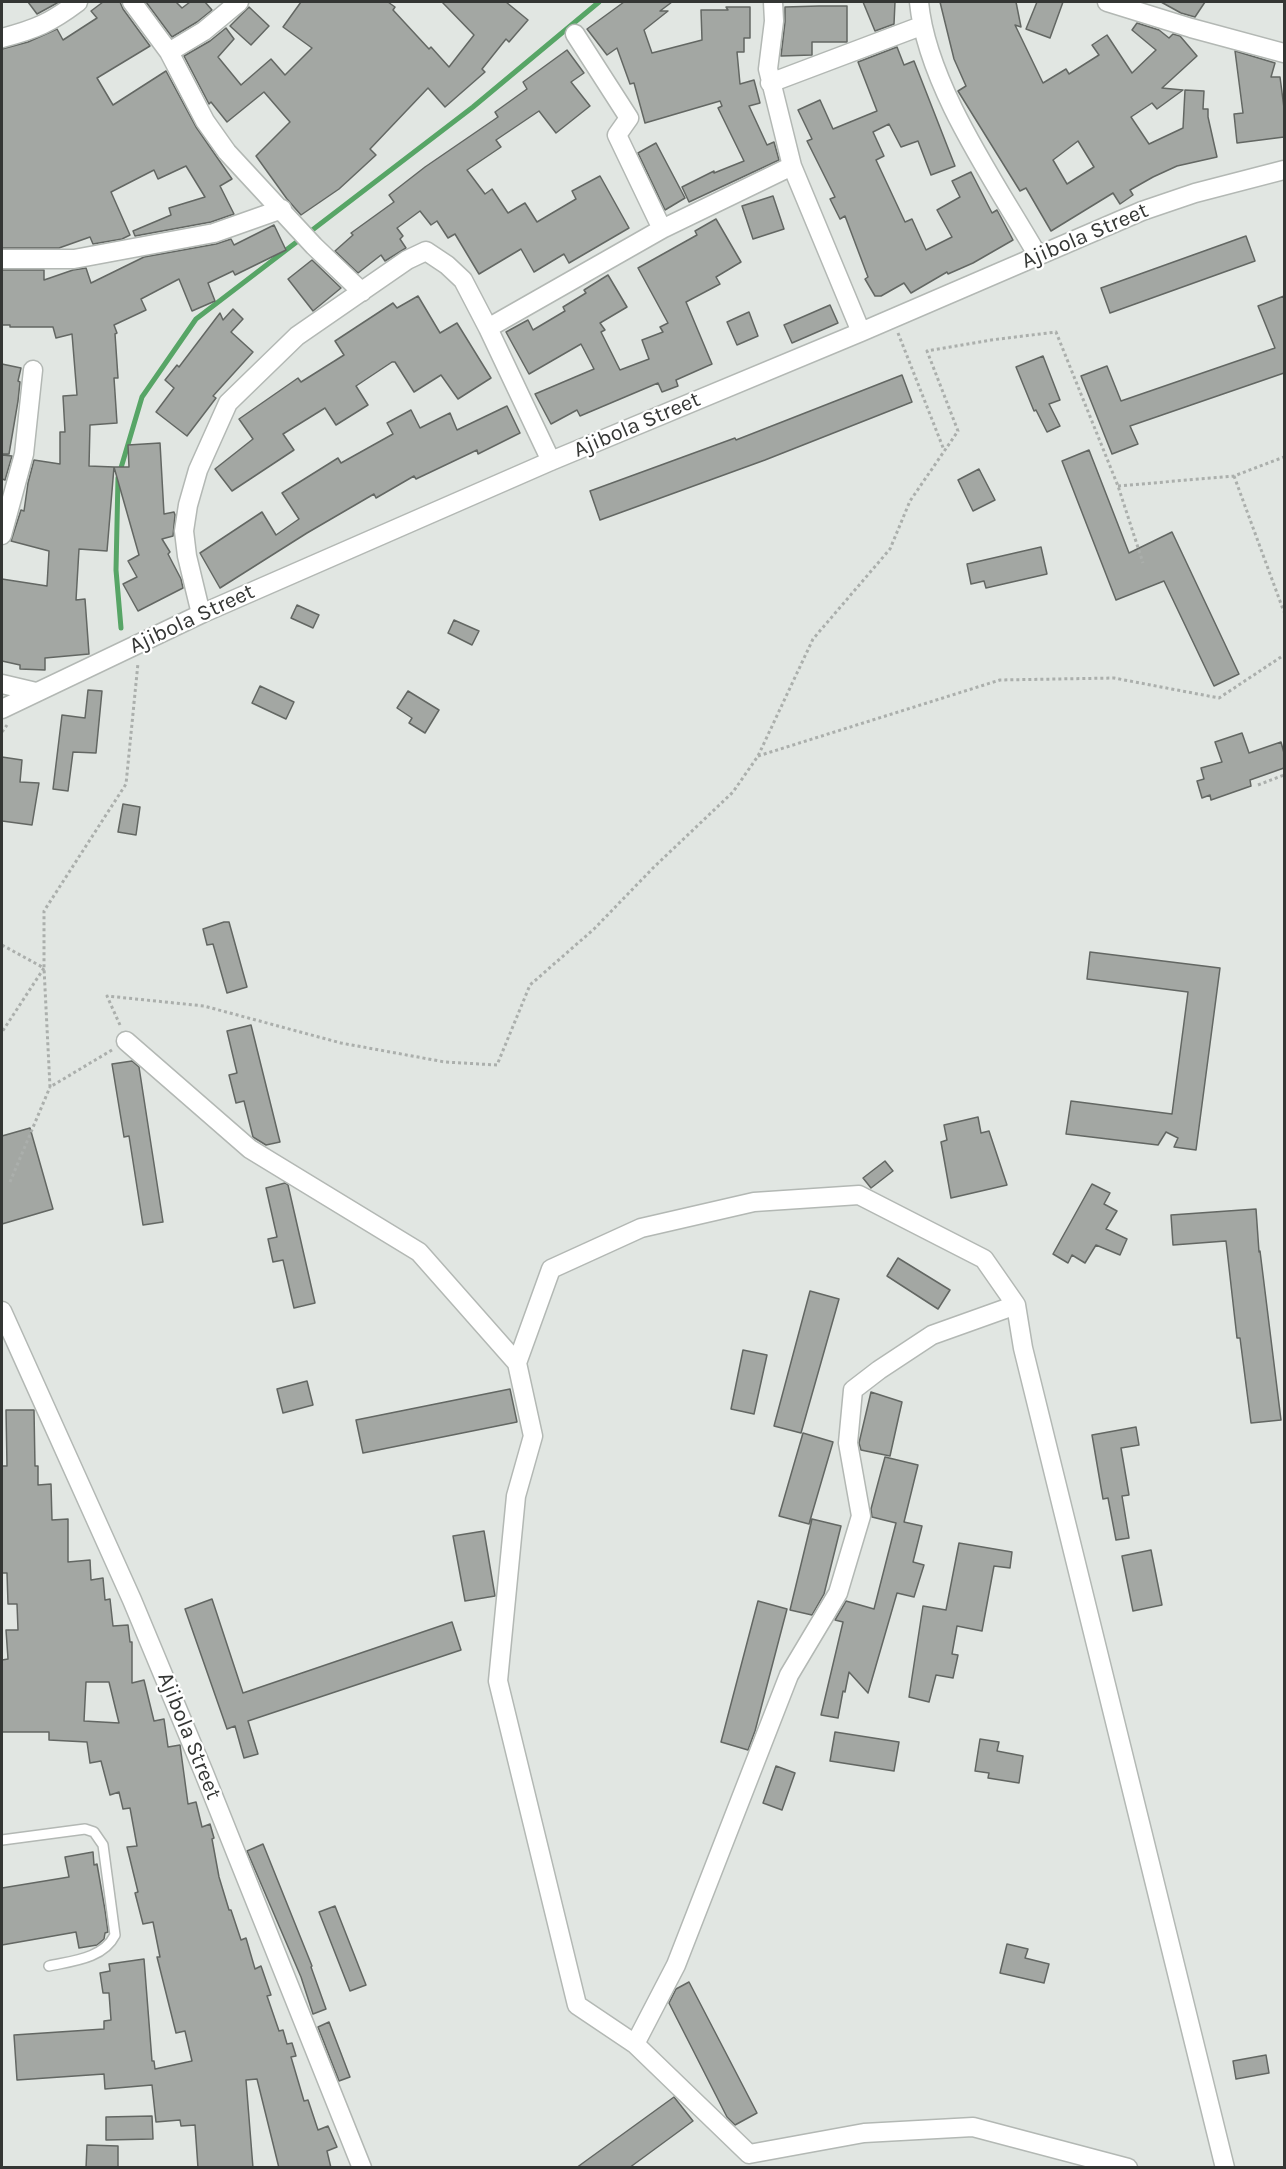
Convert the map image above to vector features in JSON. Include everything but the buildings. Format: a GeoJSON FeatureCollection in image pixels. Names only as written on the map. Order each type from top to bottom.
{"type":"FeatureCollection","features":[{"type":"Feature","properties":{"kind":"street"},"geometry":{"type":"LineString","coordinates":[[2,38],[35,29],[78,2]]}},
{"type":"Feature","properties":{"kind":"street"},"geometry":{"type":"LineString","coordinates":[[132,2],[169,52],[205,121],[227,152],[314,246],[362,291]]}},
{"type":"Feature","properties":{"kind":"street"},"geometry":{"type":"LineString","coordinates":[[169,52],[204,31],[239,2]]}},
{"type":"Feature","properties":{"kind":"street"},"geometry":{"type":"LineString","coordinates":[[773,2],[774,21],[768,69],[792,166],[861,332]]}},
{"type":"Feature","properties":{"kind":"street"},"geometry":{"type":"LineString","coordinates":[[919,2],[921,26],[957,117],[1038,256]]}},
{"type":"Feature","properties":{"kind":"street"},"geometry":{"type":"LineString","coordinates":[[1107,2],[1284,53]]}},
{"type":"Feature","properties":{"kind":"street"},"geometry":{"type":"LineString","coordinates":[[770,83],[921,26]]}},
{"type":"Feature","properties":{"kind":"street"},"geometry":{"type":"LineString","coordinates":[[575,34],[629,117],[617,135],[631,169],[662,229]]}},
{"type":"Feature","properties":{"kind":"street"},"geometry":{"type":"LineString","coordinates":[[488,328],[662,229],[792,166]]}},
{"type":"Feature","properties":{"kind":"street","name":"Ajibola Street"},"geometry":{"type":"LineString","coordinates":[[2,709],[201,614],[551,461],[861,332],[1142,211],[1195,193],[1284,170]]}},
{"type":"Feature","properties":{"kind":"street"},"geometry":{"type":"LineString","coordinates":[[2,259],[75,259],[214,233],[282,209]]}},
{"type":"Feature","properties":{"kind":"street"},"geometry":{"type":"LineString","coordinates":[[201,614],[187,556],[188,505],[198,470],[228,403],[297,336],[407,260],[426,251],[447,265],[462,280],[488,328],[551,461]]}},
{"type":"Feature","properties":{"kind":"street"},"geometry":{"type":"LineString","coordinates":[[2,535],[7,493],[24,454],[33,370]]}},
{"type":"Feature","properties":{"kind":"street"},"geometry":{"type":"LineString","coordinates":[[2,684],[36,692]]}},
{"type":"Feature","properties":{"kind":"street"},"geometry":{"type":"LineString","coordinates":[[126,1041],[250,1149],[419,1252],[517,1363],[533,1436],[516,1496],[498,1681],[577,2005],[635,2044],[748,2154],[864,2133],[973,2127],[1128,2168]]}},
{"type":"Feature","properties":{"kind":"street"},"geometry":{"type":"LineString","coordinates":[[517,1363],[551,1269],[640,1228],[754,1202],[859,1195],[984,1258],[1016,1305],[1023,1348],[1225,2168]]}},
{"type":"Feature","properties":{"kind":"street"},"geometry":{"type":"LineString","coordinates":[[635,2044],[676,1965],[789,1674],[838,1593],[861,1516],[848,1443],[853,1390],[932,1335],[1016,1305]]}},
{"type":"Feature","properties":{"kind":"street","name":"Ajibola Street"},"geometry":{"type":"LineString","coordinates":[[2,1311],[132,1600],[204,1773],[362,2168]]}},
{"type":"Feature","properties":{"kind":"lane"},"geometry":{"type":"LineString","coordinates":[[2,1840],[85,1829],[94,1832],[103,1845],[115,1935],[96,1954],[80,1960],[49,1966]]}},
{"type":"Feature","properties":{"kind":"path"},"geometry":{"type":"LineString","coordinates":[[50,1087],[126,1041],[107,996],[204,1006],[341,1043],[445,1062],[497,1065],[531,986],[594,929],[654,867],[733,792],[758,756],[813,639],[890,549],[910,501],[945,449],[892,318]]}},
{"type":"Feature","properties":{"kind":"path"},"geometry":{"type":"LineString","coordinates":[[910,501],[958,431],[927,351],[991,339],[1056,332],[1118,486],[1143,563]]}},
{"type":"Feature","properties":{"kind":"path"},"geometry":{"type":"LineString","coordinates":[[1118,486],[1234,476],[1284,457]]}},
{"type":"Feature","properties":{"kind":"path"},"geometry":{"type":"LineString","coordinates":[[1234,476],[1284,612]]}},
{"type":"Feature","properties":{"kind":"path"},"geometry":{"type":"LineString","coordinates":[[10,1182],[50,1087],[44,968],[44,911],[126,784],[138,670],[138,643]]}},
{"type":"Feature","properties":{"kind":"path"},"geometry":{"type":"LineString","coordinates":[[758,756],[1000,680],[1114,678],[1219,698],[1284,654]]}},
{"type":"Feature","properties":{"kind":"path"},"geometry":{"type":"LineString","coordinates":[[1258,785],[1284,775]]}},
{"type":"Feature","properties":{"kind":"path"},"geometry":{"type":"LineString","coordinates":[[2,945],[44,968]]}},
{"type":"Feature","properties":{"kind":"path"},"geometry":{"type":"LineString","coordinates":[[2,1032],[44,968]]}},
{"type":"Feature","properties":{"kind":"waterway"},"geometry":{"type":"LineString","coordinates":[[121,628],[116,570],[118,478],[142,397],[196,319],[473,107],[599,2]]}}]}
